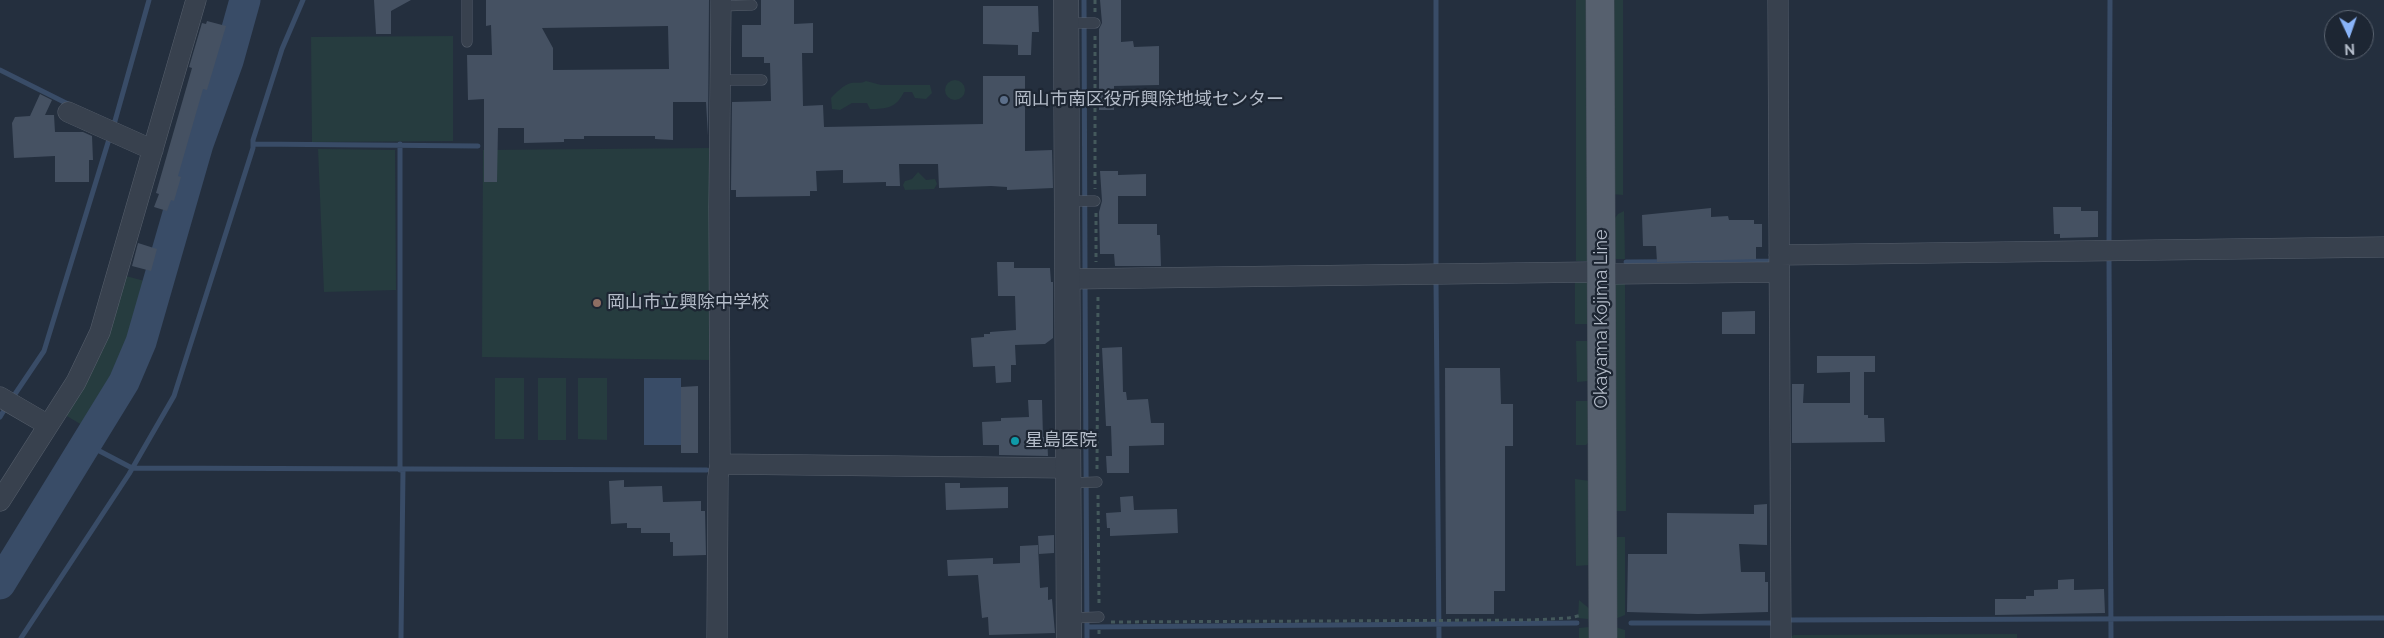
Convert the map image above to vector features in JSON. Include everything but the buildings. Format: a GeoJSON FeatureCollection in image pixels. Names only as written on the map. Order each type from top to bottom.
{"type":"FeatureCollection","features":[{"type":"Feature","properties":{"kind":"main road","name":"Okayama Kojima Line"},"geometry":{"type":"LineString","coordinates":[[1600,0],[1603,638]]}},
{"type":"Feature","properties":{"kind":"street"},"geometry":{"type":"LineString","coordinates":[[0,501],[76,382],[100,332],[196,0]]}},
{"type":"Feature","properties":{"kind":"street"},"geometry":{"type":"LineString","coordinates":[[1778,0],[1781,638]]}},
{"type":"Feature","properties":{"kind":"street"},"geometry":{"type":"LineString","coordinates":[[717,638],[718,477],[720,464],[721,3]]}},
{"type":"Feature","properties":{"kind":"street"},"geometry":{"type":"LineString","coordinates":[[1070,16],[1073,201],[1086,277],[1081,480],[1072,624]]}},
{"type":"Feature","properties":{"kind":"street"},"geometry":{"type":"LineString","coordinates":[[68,112],[152,150]]}},
{"type":"Feature","properties":{"kind":"street"},"geometry":{"type":"LineString","coordinates":[[1086,277],[1591,272],[1602,274],[1779,263],[2384,247]]}},
{"type":"Feature","properties":{"kind":"street"},"geometry":{"type":"LineString","coordinates":[[6,400],[48,425]]}},
{"type":"Feature","properties":{"kind":"street"},"geometry":{"type":"LineString","coordinates":[[720,464],[1081,480]]}},
{"type":"Feature","properties":{"kind":"lane"},"geometry":{"type":"LineString","coordinates":[[467,0],[467,42]]}},
{"type":"Feature","properties":{"kind":"lane"},"geometry":{"type":"LineString","coordinates":[[721,3],[752,5]]}},
{"type":"Feature","properties":{"kind":"lane"},"geometry":{"type":"LineString","coordinates":[[1070,16],[1093,23]]}},
{"type":"Feature","properties":{"kind":"lane"},"geometry":{"type":"LineString","coordinates":[[720,80],[762,80]]}},
{"type":"Feature","properties":{"kind":"lane"},"geometry":{"type":"LineString","coordinates":[[1073,201],[1094,201]]}},
{"type":"Feature","properties":{"kind":"lane"},"geometry":{"type":"LineString","coordinates":[[1072,624],[1097,617]]}},
{"type":"Feature","properties":{"kind":"path"},"geometry":{"type":"LineString","coordinates":[[1095,0],[1093,23],[1094,201],[1086,277],[1081,480],[1097,617],[1112,622],[1438,620],[1569,618],[1603,610]]}},
{"type":"Feature","properties":{"kind":"path"},"geometry":{"type":"LineString","coordinates":[[1099,631],[1099,638]]}},
{"type":"Feature","properties":{"kind":"green space"},"geometry":{"type":"Polygon","coordinates":[[[1576,0],[1591,0],[1592,261],[1576,261],[1576,0]]]}},
{"type":"Feature","properties":{"kind":"green space"},"geometry":{"type":"Polygon","coordinates":[[[1610,0],[1623,0],[1623,195],[1611,194],[1610,0]]]}},
{"type":"Feature","properties":{"kind":"green space"},"geometry":{"type":"Polygon","coordinates":[[[453,36],[453,141],[312,142],[311,37],[453,36]]]}},
{"type":"Feature","properties":{"kind":"green space"},"geometry":{"type":"Polygon","coordinates":[[[951,80],[959,80],[965,86],[965,94],[959,100],[951,100],[945,94],[945,86],[951,80]]]}},
{"type":"Feature","properties":{"kind":"green space"},"geometry":{"type":"Polygon","coordinates":[[[866,81],[881,85],[930,85],[932,93],[926,99],[915,98],[912,92],[904,92],[898,101],[890,107],[881,109],[870,109],[867,103],[852,103],[840,110],[832,109],[831,98],[840,89],[851,83],[866,81]]]}},
{"type":"Feature","properties":{"kind":"green space"},"geometry":{"type":"Polygon","coordinates":[[[710,148],[710,360],[482,357],[483,150],[710,148]]]}},
{"type":"Feature","properties":{"kind":"green space"},"geometry":{"type":"Polygon","coordinates":[[[318,149],[395,150],[396,290],[324,292],[318,149]]]}},
{"type":"Feature","properties":{"kind":"green space"},"geometry":{"type":"Polygon","coordinates":[[[918,172],[926,180],[935,179],[937,184],[934,189],[905,190],[903,185],[905,181],[912,179],[918,172]]]}},
{"type":"Feature","properties":{"kind":"green space"},"geometry":{"type":"Polygon","coordinates":[[[1624,211],[1625,259],[1611,259],[1611,223],[1618,214],[1624,211]]]}},
{"type":"Feature","properties":{"kind":"green space"},"geometry":{"type":"Polygon","coordinates":[[[126,276],[152,283],[131,349],[118,378],[89,429],[65,415],[103,350],[126,276]]]}},
{"type":"Feature","properties":{"kind":"green space"},"geometry":{"type":"Polygon","coordinates":[[[1575,279],[1588,280],[1588,324],[1575,324],[1575,279]]]}},
{"type":"Feature","properties":{"kind":"green space"},"geometry":{"type":"Polygon","coordinates":[[[1615,284],[1625,284],[1626,511],[1614,511],[1615,284]]]}},
{"type":"Feature","properties":{"kind":"green space"},"geometry":{"type":"Polygon","coordinates":[[[1576,341],[1587,341],[1591,344],[1588,381],[1577,382],[1576,341]]]}},
{"type":"Feature","properties":{"kind":"green space"},"geometry":{"type":"Polygon","coordinates":[[[495,378],[524,378],[524,439],[495,439],[495,378]]]}},
{"type":"Feature","properties":{"kind":"green space"},"geometry":{"type":"Polygon","coordinates":[[[538,378],[566,378],[566,440],[538,440],[538,378]]]}},
{"type":"Feature","properties":{"kind":"green space"},"geometry":{"type":"Polygon","coordinates":[[[578,378],[607,378],[607,440],[578,439],[578,378]]]}},
{"type":"Feature","properties":{"kind":"green space"},"geometry":{"type":"Polygon","coordinates":[[[1576,401],[1592,401],[1590,441],[1586,445],[1576,445],[1576,401]]]}},
{"type":"Feature","properties":{"kind":"green space"},"geometry":{"type":"Polygon","coordinates":[[[1575,479],[1590,481],[1590,565],[1576,566],[1575,479]]]}},
{"type":"Feature","properties":{"kind":"green space"},"geometry":{"type":"Polygon","coordinates":[[[1616,537],[1625,537],[1625,615],[1615,619],[1615,627],[1625,630],[1625,638],[1613,638],[1616,537]]]}},
{"type":"Feature","properties":{"kind":"green space"},"geometry":{"type":"Polygon","coordinates":[[[1579,600],[1591,610],[1594,638],[1579,638],[1579,628],[1589,627],[1588,619],[1578,618],[1579,600]]]}},
{"type":"Feature","properties":{"kind":"green space"},"geometry":{"type":"Polygon","coordinates":[[[2017,634],[2017,638],[1787,638],[1794,635],[2017,634]]]}},
{"type":"Feature","properties":{"kind":"water"},"geometry":{"type":"Polygon","coordinates":[[[644,378],[681,378],[681,445],[644,445],[644,378]]]}},
{"type":"Feature","properties":{"kind":"waterway"},"geometry":{"type":"LineString","coordinates":[[113,128],[149,0]]}},
{"type":"Feature","properties":{"kind":"waterway"},"geometry":{"type":"LineString","coordinates":[[0,584],[124,382],[141,342],[198,144],[228,61],[245,0]]}},
{"type":"Feature","properties":{"kind":"waterway"},"geometry":{"type":"LineString","coordinates":[[21,638],[129,474],[174,396],[253,148],[253,140],[282,49],[303,0]]}},
{"type":"Feature","properties":{"kind":"waterway"},"geometry":{"type":"LineString","coordinates":[[1084,0],[1085,275]]}},
{"type":"Feature","properties":{"kind":"waterway"},"geometry":{"type":"LineString","coordinates":[[1433,267],[1436,267],[1436,0]]}},
{"type":"Feature","properties":{"kind":"waterway"},"geometry":{"type":"LineString","coordinates":[[2109,245],[2110,0]]}},
{"type":"Feature","properties":{"kind":"waterway"},"geometry":{"type":"LineString","coordinates":[[0,70],[70,105]]}},
{"type":"Feature","properties":{"kind":"waterway"},"geometry":{"type":"LineString","coordinates":[[11,400],[44,351],[110,136]]}},
{"type":"Feature","properties":{"kind":"waterway"},"geometry":{"type":"LineString","coordinates":[[253,144],[478,146]]}},
{"type":"Feature","properties":{"kind":"waterway"},"geometry":{"type":"LineString","coordinates":[[400,144],[400,470]]}},
{"type":"Feature","properties":{"kind":"waterway"},"geometry":{"type":"LineString","coordinates":[[2109,257],[2111,638]]}},
{"type":"Feature","properties":{"kind":"waterway"},"geometry":{"type":"LineString","coordinates":[[1626,262],[1773,261],[1773,258]]}},
{"type":"Feature","properties":{"kind":"waterway"},"geometry":{"type":"LineString","coordinates":[[1436,279],[1439,638]]}},
{"type":"Feature","properties":{"kind":"waterway"},"geometry":{"type":"LineString","coordinates":[[1085,284],[1087,638]]}},
{"type":"Feature","properties":{"kind":"waterway"},"geometry":{"type":"LineString","coordinates":[[0,417],[6,407]]}},
{"type":"Feature","properties":{"kind":"waterway"},"geometry":{"type":"LineString","coordinates":[[88,445],[132,468],[707,470]]}},
{"type":"Feature","properties":{"kind":"waterway"},"geometry":{"type":"LineString","coordinates":[[401,638],[403,470]]}},
{"type":"Feature","properties":{"kind":"waterway"},"geometry":{"type":"LineString","coordinates":[[1789,620],[2384,618]]}},
{"type":"Feature","properties":{"kind":"waterway"},"geometry":{"type":"LineString","coordinates":[[1087,627],[1577,623]]}},
{"type":"Feature","properties":{"kind":"waterway"},"geometry":{"type":"LineString","coordinates":[[1631,623],[1776,623]]}},
{"type":"Feature","properties":{"kind":"place","name":"岡山市南区役所興除地域センター"},"geometry":{"type":"Point","coordinates":[1004,100]}},
{"type":"Feature","properties":{"kind":"place","name":"岡山市立興除中学校"},"geometry":{"type":"Point","coordinates":[597,303]}},
{"type":"Feature","properties":{"kind":"place","name":"星島医院"},"geometry":{"type":"Point","coordinates":[1015,441]}}]}
